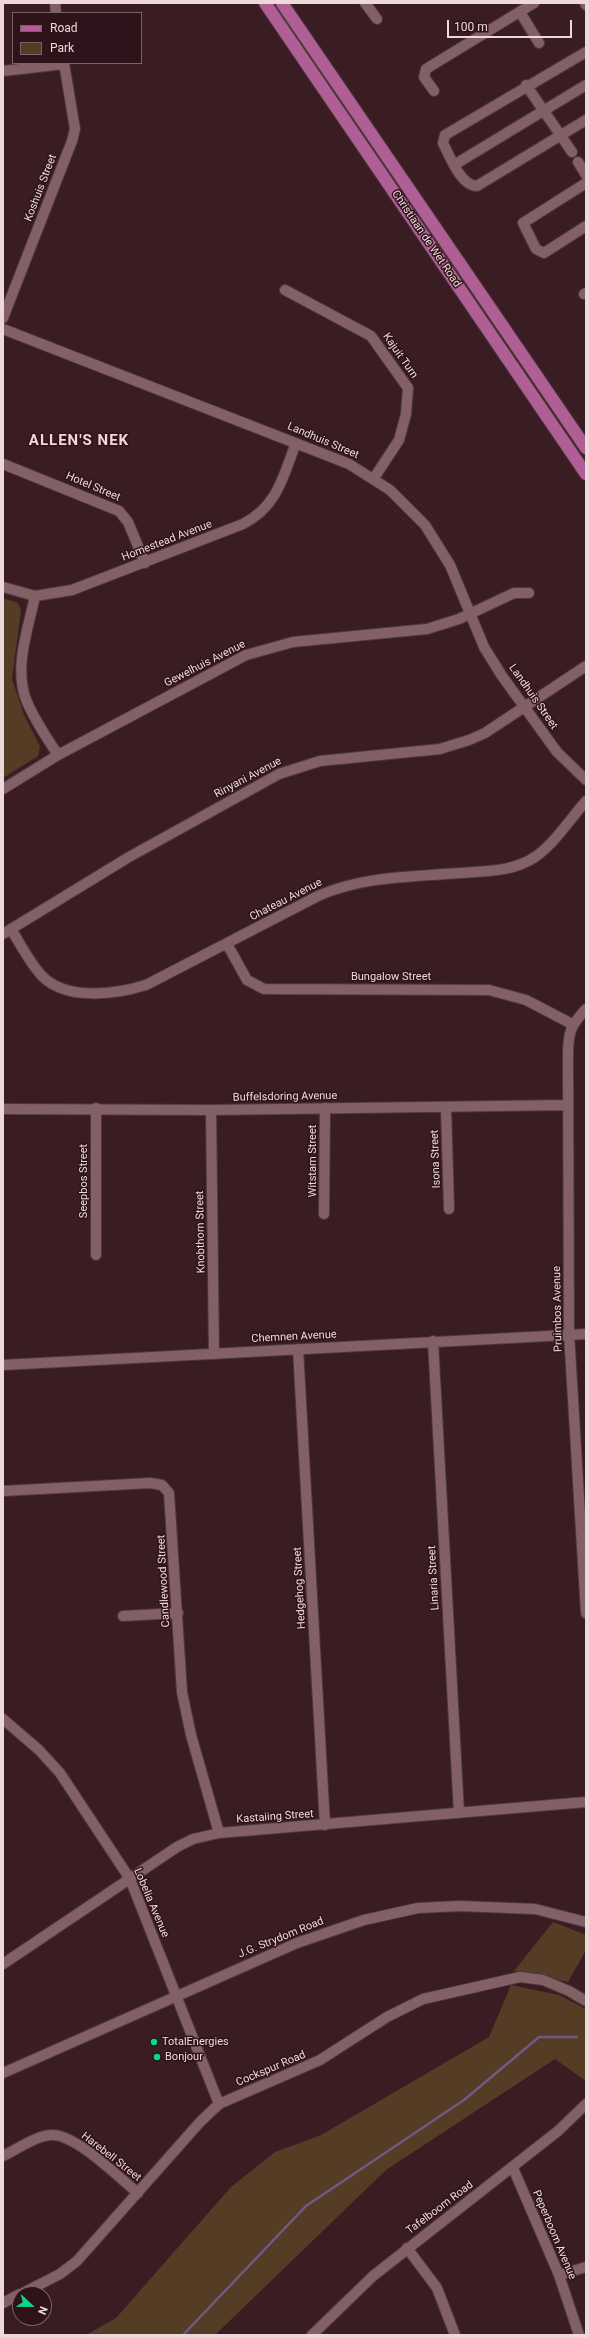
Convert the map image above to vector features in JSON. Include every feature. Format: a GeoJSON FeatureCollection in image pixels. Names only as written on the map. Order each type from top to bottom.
{"type":"FeatureCollection","features":[{"type":"Feature","properties":{"kind":"main road","name":"Christiaan de Wet Road"},"geometry":{"type":"LineString","coordinates":[[266,3],[586,474]]}},
{"type":"Feature","properties":{"kind":"main road","name":"Christiaan de Wet Road"},"geometry":{"type":"LineString","coordinates":[[282,3],[586,448]]}},
{"type":"Feature","properties":{"kind":"street"},"geometry":{"type":"LineString","coordinates":[[365,3],[377,19]]}},
{"type":"Feature","properties":{"kind":"street"},"geometry":{"type":"LineString","coordinates":[[434,91],[424,77],[426,69],[534,3]]}},
{"type":"Feature","properties":{"kind":"street"},"geometry":{"type":"LineString","coordinates":[[520,12],[539,43]]}},
{"type":"Feature","properties":{"kind":"street"},"geometry":{"type":"LineString","coordinates":[[586,52],[526,85],[445,135],[443,144],[454,165],[468,183],[477,186],[586,120]]}},
{"type":"Feature","properties":{"kind":"street"},"geometry":{"type":"LineString","coordinates":[[3,71],[56,64]]}},
{"type":"Feature","properties":{"kind":"street","name":"Koshuis Street"},"geometry":{"type":"LineString","coordinates":[[3,318],[72,141],[75,129],[64,64]]}},
{"type":"Feature","properties":{"kind":"street"},"geometry":{"type":"LineString","coordinates":[[454,165],[586,84]]}},
{"type":"Feature","properties":{"kind":"street"},"geometry":{"type":"LineString","coordinates":[[526,85],[572,152]]}},
{"type":"Feature","properties":{"kind":"street"},"geometry":{"type":"LineString","coordinates":[[578,162],[586,175]]}},
{"type":"Feature","properties":{"kind":"street"},"geometry":{"type":"LineString","coordinates":[[586,183],[526,220],[523,226],[536,249],[544,253],[586,226]]}},
{"type":"Feature","properties":{"kind":"street","name":"Kajuit Turn"},"geometry":{"type":"LineString","coordinates":[[285,290],[371,336],[408,388],[406,414],[399,440],[374,478]]}},
{"type":"Feature","properties":{"kind":"street","name":"Landhuis Street"},"geometry":{"type":"LineString","coordinates":[[3,329],[349,464],[374,478],[405,502],[425,525],[450,565],[469,614],[484,647],[523,706],[557,752],[586,780]]}},
{"type":"Feature","properties":{"kind":"street","name":"Homestead Avenue"},"geometry":{"type":"LineString","coordinates":[[3,587],[35,596],[72,590],[145,563],[256,518],[274,498],[296,443]]}},
{"type":"Feature","properties":{"kind":"street","name":"Hotel Street"},"geometry":{"type":"LineString","coordinates":[[3,464],[120,511],[128,522],[145,563]]}},
{"type":"Feature","properties":{"kind":"street","name":"Gewelhuis Avenue"},"geometry":{"type":"LineString","coordinates":[[3,789],[58,755],[246,654],[293,642],[427,630],[469,614],[514,593],[529,593]]}},
{"type":"Feature","properties":{"kind":"street"},"geometry":{"type":"LineString","coordinates":[[35,596],[23,654],[21,678],[27,702],[58,755]]}},
{"type":"Feature","properties":{"kind":"street","name":"Rinyani Avenue"},"geometry":{"type":"LineString","coordinates":[[7,932],[129,857],[279,774],[320,761],[422,752],[454,745],[485,733],[523,706],[586,666]]}},
{"type":"Feature","properties":{"kind":"street","name":"Chateau Avenue"},"geometry":{"type":"LineString","coordinates":[[7,932],[43,977],[58,987],[82,992],[112,992],[146,985],[318,896],[345,885],[377,880],[492,871],[520,864],[534,858],[550,844],[586,801]]}},
{"type":"Feature","properties":{"kind":"street","name":"Bungalow Street"},"geometry":{"type":"LineString","coordinates":[[227,944],[247,980],[264,989],[489,990],[526,1000],[572,1024]]}},
{"type":"Feature","properties":{"kind":"street"},"geometry":{"type":"LineString","coordinates":[[572,1024],[586,1009]]}},
{"type":"Feature","properties":{"kind":"street","name":"Pruimbos Avenue"},"geometry":{"type":"LineString","coordinates":[[572,1024],[568,1042],[569,1333],[586,1613]]}},
{"type":"Feature","properties":{"kind":"street","name":"Buffelsdoring Avenue"},"geometry":{"type":"LineString","coordinates":[[3,1109],[96,1108],[211,1110],[446,1108],[568,1105]]}},
{"type":"Feature","properties":{"kind":"street","name":"Seepbos Street"},"geometry":{"type":"LineString","coordinates":[[96,1108],[96,1255]]}},
{"type":"Feature","properties":{"kind":"street","name":"Witstam Street"},"geometry":{"type":"LineString","coordinates":[[324,1214],[325,1108]]}},
{"type":"Feature","properties":{"kind":"street","name":"Isona Street"},"geometry":{"type":"LineString","coordinates":[[446,1108],[450,1209]]}},
{"type":"Feature","properties":{"kind":"street","name":"Knobthorn Street"},"geometry":{"type":"LineString","coordinates":[[211,1110],[214,1354]]}},
{"type":"Feature","properties":{"kind":"street","name":"Chemnen Avenue"},"geometry":{"type":"LineString","coordinates":[[3,1365],[433,1342],[569,1333],[586,1334]]}},
{"type":"Feature","properties":{"kind":"street","name":"Linaria Street"},"geometry":{"type":"LineString","coordinates":[[433,1342],[459,1813]]}},
{"type":"Feature","properties":{"kind":"street","name":"Hedgehog Street"},"geometry":{"type":"LineString","coordinates":[[298,1349],[325,1825]]}},
{"type":"Feature","properties":{"kind":"street","name":"Candlewood Street"},"geometry":{"type":"LineString","coordinates":[[3,1491],[150,1483],[162,1485],[171,1498],[182,1692],[185,1711],[219,1834]]}},
{"type":"Feature","properties":{"kind":"street"},"geometry":{"type":"LineString","coordinates":[[123,1616],[178,1614]]}},
{"type":"Feature","properties":{"kind":"street","name":"Lobelia Avenue"},"geometry":{"type":"LineString","coordinates":[[3,1719],[39,1750],[60,1773],[130,1879],[219,2104]]}},
{"type":"Feature","properties":{"kind":"street","name":"Kastaiing Street"},"geometry":{"type":"LineString","coordinates":[[3,1964],[186,1842],[219,1834],[586,1802]]}},
{"type":"Feature","properties":{"kind":"street","name":"J.G. Strydom Road"},"geometry":{"type":"LineString","coordinates":[[3,2073],[323,1933],[364,1920],[418,1908],[512,1907],[542,1910],[586,1922]]}},
{"type":"Feature","properties":{"kind":"street","name":"Cockspur Road"},"geometry":{"type":"LineString","coordinates":[[35,2286],[68,2269],[138,2193],[200,2122],[219,2104],[308,2067],[408,2005],[444,1993],[512,1977],[530,1977],[557,1985],[586,2001]]}},
{"type":"Feature","properties":{"kind":"street","name":"Tafelboom Road"},"geometry":{"type":"LineString","coordinates":[[312,2335],[356,2291],[407,2248],[558,2132],[586,2104]]}},
{"type":"Feature","properties":{"kind":"street","name":"Harebell Street"},"geometry":{"type":"LineString","coordinates":[[3,2156],[44,2136],[62,2136],[77,2144],[138,2193]]}},
{"type":"Feature","properties":{"kind":"street","name":"Peperboom Avenue"},"geometry":{"type":"LineString","coordinates":[[513,2168],[559,2275],[579,2335]]}},
{"type":"Feature","properties":{"kind":"street"},"geometry":{"type":"LineString","coordinates":[[407,2248],[437,2288],[454,2335]]}},
{"type":"Feature","properties":{"kind":"street"},"geometry":{"type":"LineString","coordinates":[[559,2275],[586,2267]]}},
{"type":"Feature","properties":{"kind":"street","name":"Cockspur Road"},"geometry":{"type":"LineString","coordinates":[[3,2303],[12,2298]]}},
{"type":"Feature","properties":{"kind":"green space"},"geometry":{"type":"Polygon","coordinates":[[[3,598],[18,603],[21,610],[12,679],[24,715],[40,746],[38,756],[3,778],[3,598]]]}},
{"type":"Feature","properties":{"kind":"green space"},"geometry":{"type":"Polygon","coordinates":[[[553,1922],[586,1935],[586,1950],[568,1982],[514,1971],[553,1922]]]}},
{"type":"Feature","properties":{"kind":"green space"},"geometry":{"type":"Polygon","coordinates":[[[511,1985],[559,1995],[586,2009],[586,2081],[555,2059],[386,2170],[215,2335],[86,2335],[116,2318],[231,2187],[275,2152],[321,2135],[489,2037],[511,1985]]]}},
{"type":"Feature","properties":{"kind":"waterway"},"geometry":{"type":"LineString","coordinates":[[183,2335],[306,2206],[464,2100],[539,2037],[577,2037]]}},
{"type":"Feature","properties":{"kind":"place","name":"TotalEnergies"},"geometry":{"type":"Point","coordinates":[154,2042]}},
{"type":"Feature","properties":{"kind":"place","name":"Bonjour"},"geometry":{"type":"Point","coordinates":[157,2057]}},
{"type":"Feature","properties":{"kind":"district","name":"ALLEN'S NEK"},"geometry":{"type":"Point","coordinates":[79,441]}}]}
